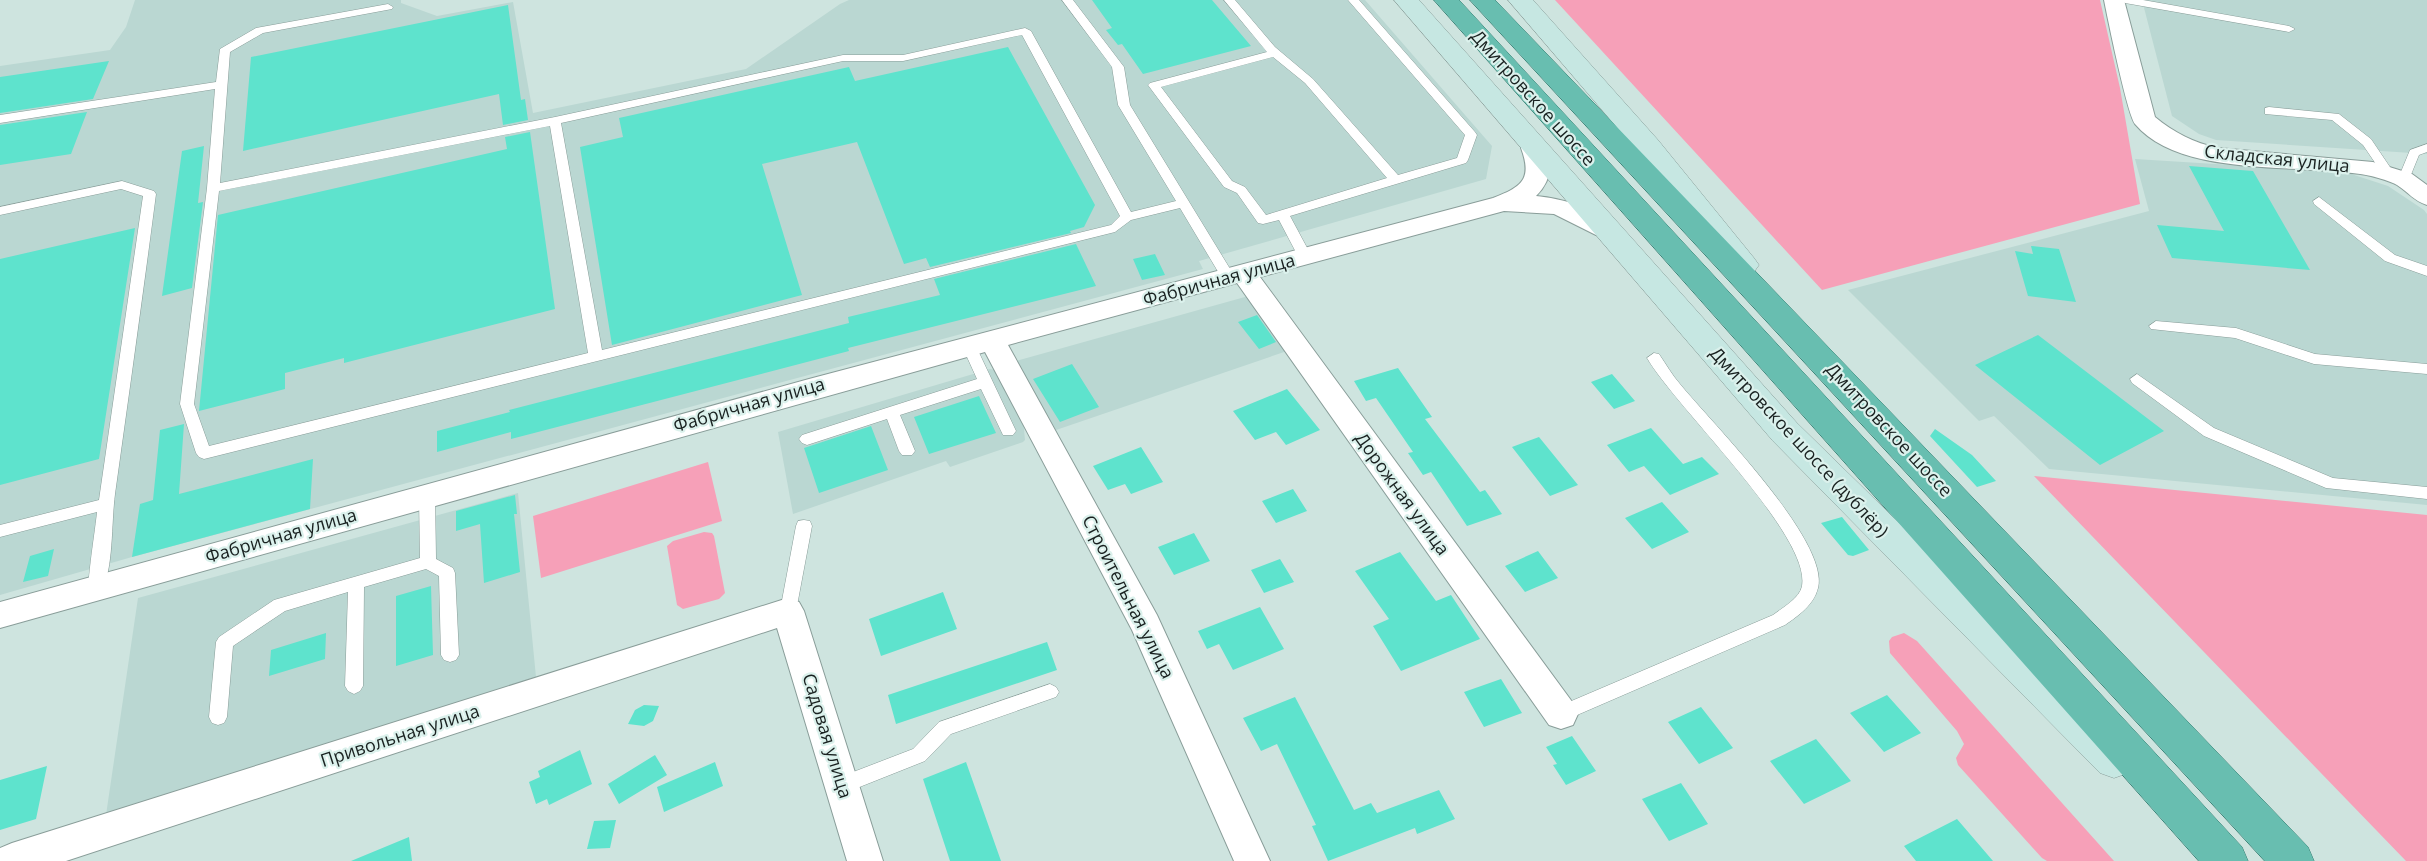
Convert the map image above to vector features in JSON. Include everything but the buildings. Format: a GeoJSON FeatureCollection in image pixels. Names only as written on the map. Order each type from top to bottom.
{"type":"FeatureCollection","features":[{"type":"Feature","properties":{"kind":"highway","name":"Дмитровское шоссе"},"geometry":{"type":"LineString","coordinates":[[1446,0],[2227,861]]}},
{"type":"Feature","properties":{"kind":"highway","name":"Дмитровское шоссе"},"geometry":{"type":"LineString","coordinates":[[1482,0],[1614,142],[1802,337],[2293,861]]}},
{"type":"Feature","properties":{"kind":"main road","name":"Дмитровское шоссе (дублёр)"},"geometry":{"type":"LineString","coordinates":[[1406,0],[1533,148],[1785,432],[1953,602],[2216,861]]}},
{"type":"Feature","properties":{"kind":"main road"},"geometry":{"type":"LineString","coordinates":[[1522,1],[1648,146],[1802,337]]}},
{"type":"Feature","properties":{"kind":"street","name":"Складская улица"},"geometry":{"type":"LineString","coordinates":[[2114,0],[2144,120],[2159,133],[2198,151],[2218,155],[2355,166],[2396,176],[2427,197]]}},
{"type":"Feature","properties":{"kind":"street","name":"Фабричная улица"},"geometry":{"type":"LineString","coordinates":[[0,615],[980,343],[1501,204],[1521,197],[1533,188],[1538,177],[1540,163],[1533,148]]}},
{"type":"Feature","properties":{"kind":"street","name":"Фабричная улица"},"geometry":{"type":"LineString","coordinates":[[1501,204],[1547,204],[1566,208],[1582,214],[1605,229]]}},
{"type":"Feature","properties":{"kind":"street","name":"Дорожная улица"},"geometry":{"type":"LineString","coordinates":[[1236,275],[1561,714]]}},
{"type":"Feature","properties":{"kind":"street","name":"Строительная улица"},"geometry":{"type":"LineString","coordinates":[[980,343],[1146,626],[1252,861]]}},
{"type":"Feature","properties":{"kind":"street","name":"Садовая улица"},"geometry":{"type":"LineString","coordinates":[[788,611],[865,861]]}},
{"type":"Feature","properties":{"kind":"street","name":"Привольная улица"},"geometry":{"type":"LineString","coordinates":[[12,861],[788,611]]}},
{"type":"Feature","properties":{"kind":"lane"},"geometry":{"type":"LineString","coordinates":[[1067,0],[1118,67],[1124,105],[1183,203],[1236,275]]}},
{"type":"Feature","properties":{"kind":"lane"},"geometry":{"type":"LineString","coordinates":[[1228,0],[1275,53],[1309,81],[1395,180]]}},
{"type":"Feature","properties":{"kind":"lane"},"geometry":{"type":"LineString","coordinates":[[1275,53],[1154,85],[1228,184],[1241,190],[1263,220],[1462,160],[1472,135],[1353,0]]}},
{"type":"Feature","properties":{"kind":"lane"},"geometry":{"type":"LineString","coordinates":[[2125,0],[2289,29]]}},
{"type":"Feature","properties":{"kind":"lane"},"geometry":{"type":"LineString","coordinates":[[388,7],[260,30],[224,51],[213,188],[187,404],[204,453],[1115,228],[1127,217],[1183,203]]}},
{"type":"Feature","properties":{"kind":"lane"},"geometry":{"type":"LineString","coordinates":[[213,188],[555,121],[843,58],[903,58],[1025,31],[1127,217]]}},
{"type":"Feature","properties":{"kind":"lane"},"geometry":{"type":"LineString","coordinates":[[0,119],[220,85]]}},
{"type":"Feature","properties":{"kind":"lane"},"geometry":{"type":"LineString","coordinates":[[2269,111],[2335,117],[2367,142],[2396,176],[2414,153],[2427,148]]}},
{"type":"Feature","properties":{"kind":"lane"},"geometry":{"type":"LineString","coordinates":[[555,121],[596,358]]}},
{"type":"Feature","properties":{"kind":"lane"},"geometry":{"type":"LineString","coordinates":[[0,212],[122,185],[150,194],[95,589]]}},
{"type":"Feature","properties":{"kind":"lane"},"geometry":{"type":"LineString","coordinates":[[2319,201],[2390,258],[2427,271]]}},
{"type":"Feature","properties":{"kind":"lane"},"geometry":{"type":"LineString","coordinates":[[1282,214],[1305,257]]}},
{"type":"Feature","properties":{"kind":"lane"},"geometry":{"type":"LineString","coordinates":[[2156,326],[2236,333],[2314,359],[2427,369]]}},
{"type":"Feature","properties":{"kind":"lane"},"geometry":{"type":"LineString","coordinates":[[980,343],[986,382],[1008,431]]}},
{"type":"Feature","properties":{"kind":"lane"},"geometry":{"type":"LineString","coordinates":[[1561,714],[1779,620],[1800,603],[1811,586],[1809,562],[1792,532],[1772,503],[1674,387],[1654,358]]}},
{"type":"Feature","properties":{"kind":"lane"},"geometry":{"type":"LineString","coordinates":[[2137,379],[2209,432],[2331,484],[2427,493]]}},
{"type":"Feature","properties":{"kind":"lane"},"geometry":{"type":"LineString","coordinates":[[807,438],[986,382]]}},
{"type":"Feature","properties":{"kind":"lane"},"geometry":{"type":"LineString","coordinates":[[892,412],[908,451]]}},
{"type":"Feature","properties":{"kind":"lane"},"geometry":{"type":"LineString","coordinates":[[427,496],[428,562]]}},
{"type":"Feature","properties":{"kind":"lane"},"geometry":{"type":"LineString","coordinates":[[0,531],[106,504]]}},
{"type":"Feature","properties":{"kind":"lane"},"geometry":{"type":"LineString","coordinates":[[788,611],[804,526]]}},
{"type":"Feature","properties":{"kind":"lane"},"geometry":{"type":"LineString","coordinates":[[218,717],[225,642],[280,605],[428,562],[447,573],[450,655]]}},
{"type":"Feature","properties":{"kind":"lane"},"geometry":{"type":"LineString","coordinates":[[354,686],[356,583]]}},
{"type":"Feature","properties":{"kind":"lane"},"geometry":{"type":"LineString","coordinates":[[842,785],[919,755],[945,728],[1050,692]]}},
{"type":"Feature","properties":{"kind":"shaded area"},"geometry":{"type":"Polygon","coordinates":[[[135,0],[401,0],[401,3],[437,16],[513,2],[533,113],[746,69],[849,0],[1365,0],[1492,146],[1486,179],[1199,261],[1203,269],[132,557],[0,595],[0,66],[110,50],[126,27],[135,0]]]}},
{"type":"Feature","properties":{"kind":"shaded area"},"geometry":{"type":"Polygon","coordinates":[[[1555,0],[2100,0],[2120,88],[2140,204],[1822,290],[1555,0]]]}},
{"type":"Feature","properties":{"kind":"shaded area"},"geometry":{"type":"Polygon","coordinates":[[[2142,0],[2427,0],[2427,154],[2216,140],[2199,134],[2172,116],[2142,0]]]}},
{"type":"Feature","properties":{"kind":"shaded area"},"geometry":{"type":"Polygon","coordinates":[[[2135,159],[2345,172],[2388,186],[2424,210],[2427,214],[2427,505],[2049,469],[1994,416],[1979,421],[1848,290],[2149,211],[2135,159]]]}},
{"type":"Feature","properties":{"kind":"shaded area"},"geometry":{"type":"Polygon","coordinates":[[[1252,295],[1290,350],[1056,430],[1016,361],[1252,295]]]}},
{"type":"Feature","properties":{"kind":"shaded area"},"geometry":{"type":"Polygon","coordinates":[[[990,369],[1003,371],[1022,409],[1025,440],[1023,442],[950,467],[946,461],[793,514],[778,432],[990,369]]]}},
{"type":"Feature","properties":{"kind":"shaded area"},"geometry":{"type":"Polygon","coordinates":[[[708,462],[722,521],[541,578],[533,516],[708,462]]]}},
{"type":"Feature","properties":{"kind":"shaded area"},"geometry":{"type":"Polygon","coordinates":[[[2034,476],[2427,515],[2427,861],[2406,861],[2034,476]]]}},
{"type":"Feature","properties":{"kind":"shaded area"},"geometry":{"type":"Polygon","coordinates":[[[518,493],[536,677],[106,815],[138,598],[518,493]]]}},
{"type":"Feature","properties":{"kind":"shaded area"},"geometry":{"type":"Polygon","coordinates":[[[704,532],[712,533],[714,536],[725,593],[719,599],[683,609],[677,605],[667,546],[673,541],[704,532]]]}},
{"type":"Feature","properties":{"kind":"shaded area"},"geometry":{"type":"Polygon","coordinates":[[[1904,633],[1917,641],[2114,861],[2047,861],[2042,858],[1958,765],[1956,758],[1964,744],[1957,731],[1890,653],[1889,641],[1892,637],[1904,633]]]}}]}
